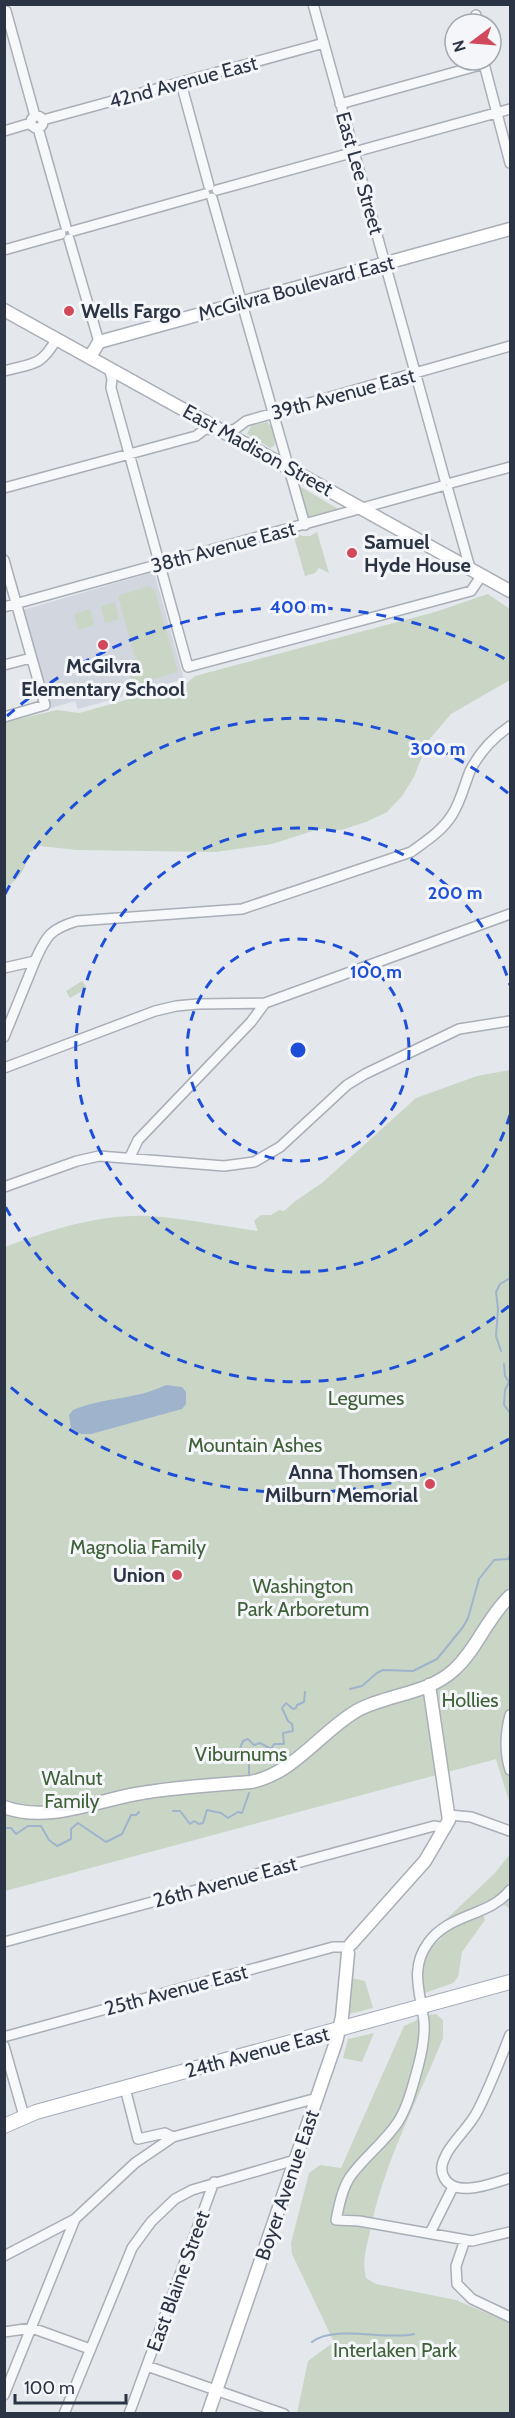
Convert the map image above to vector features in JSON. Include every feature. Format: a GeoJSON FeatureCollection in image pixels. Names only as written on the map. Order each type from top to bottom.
{"type":"FeatureCollection","features":[{"type":"Feature","properties":{"kind":"main road","name":"24th Avenue East"},"geometry":{"type":"LineString","coordinates":[[4,2126],[24,2116],[510,1982]]}},
{"type":"Feature","properties":{"kind":"street","name":"East Lee Street"},"geometry":{"type":"LineString","coordinates":[[313,4],[470,568]]}},
{"type":"Feature","properties":{"kind":"street"},"geometry":{"type":"LineString","coordinates":[[8,11],[99,342],[90,357]]}},
{"type":"Feature","properties":{"kind":"street","name":"42nd Avenue East"},"geometry":{"type":"LineString","coordinates":[[4,131],[324,43]]}},
{"type":"Feature","properties":{"kind":"street"},"geometry":{"type":"LineString","coordinates":[[340,104],[449,72]]}},
{"type":"Feature","properties":{"kind":"street"},"geometry":{"type":"LineString","coordinates":[[486,72],[510,163]]}},
{"type":"Feature","properties":{"kind":"street"},"geometry":{"type":"LineString","coordinates":[[181,83],[305,525]]}},
{"type":"Feature","properties":{"kind":"street"},"geometry":{"type":"LineString","coordinates":[[4,250],[510,109]]}},
{"type":"Feature","properties":{"kind":"street","name":"McGilvra Boulevard East"},"geometry":{"type":"LineString","coordinates":[[99,342],[510,229]]}},
{"type":"Feature","properties":{"kind":"street","name":"East Madison Street"},"geometry":{"type":"LineString","coordinates":[[4,310],[509,588]]}},
{"type":"Feature","properties":{"kind":"street"},"geometry":{"type":"LineString","coordinates":[[4,371],[41,361],[56,340]]}},
{"type":"Feature","properties":{"kind":"street","name":"39th Avenue East"},"geometry":{"type":"LineString","coordinates":[[4,488],[196,436],[205,429],[234,430],[246,421],[415,375],[510,346]]}},
{"type":"Feature","properties":{"kind":"street"},"geometry":{"type":"LineString","coordinates":[[110,368],[111,387],[188,667],[471,591],[482,575]]}},
{"type":"Feature","properties":{"kind":"street","name":"38th Avenue East"},"geometry":{"type":"LineString","coordinates":[[4,607],[510,467]]}},
{"type":"Feature","properties":{"kind":"street"},"geometry":{"type":"LineString","coordinates":[[4,560],[45,705],[4,717]]}},
{"type":"Feature","properties":{"kind":"street"},"geometry":{"type":"LineString","coordinates":[[4,666],[32,658]]}},
{"type":"Feature","properties":{"kind":"street"},"geometry":{"type":"LineString","coordinates":[[4,1037],[44,940],[52,931],[62,925],[93,919],[242,909],[411,852],[445,825],[461,797],[471,770],[485,748],[510,726]]}},
{"type":"Feature","properties":{"kind":"street"},"geometry":{"type":"LineString","coordinates":[[4,1068],[154,1011],[176,1005],[265,1003],[510,914]]}},
{"type":"Feature","properties":{"kind":"street"},"geometry":{"type":"LineString","coordinates":[[4,968],[35,961]]}},
{"type":"Feature","properties":{"kind":"street"},"geometry":{"type":"LineString","coordinates":[[130,1157],[138,1140],[251,1022],[265,1003]]}},
{"type":"Feature","properties":{"kind":"street"},"geometry":{"type":"LineString","coordinates":[[4,1187],[77,1161],[99,1156],[224,1166],[254,1162],[280,1147],[347,1085],[365,1074],[459,1029],[510,1021]]}},
{"type":"Feature","properties":{"kind":"street"},"geometry":{"type":"LineString","coordinates":[[4,1807],[24,1813],[43,1814],[136,1794],[257,1780],[288,1765],[358,1710],[429,1685],[446,1676],[461,1663],[488,1621],[510,1596]]}},
{"type":"Feature","properties":{"kind":"street"},"geometry":{"type":"LineString","coordinates":[[348,1948],[425,1861],[446,1828],[449,1815],[429,1685]]}},
{"type":"Feature","properties":{"kind":"street"},"geometry":{"type":"LineString","coordinates":[[510,1715],[506,1731],[506,1755],[510,1770]]}},
{"type":"Feature","properties":{"kind":"street"},"geometry":{"type":"LineString","coordinates":[[449,1815],[471,1817],[510,1831]]}},
{"type":"Feature","properties":{"kind":"street","name":"26th Avenue East"},"geometry":{"type":"LineString","coordinates":[[4,1942],[434,1826],[446,1828]]}},
{"type":"Feature","properties":{"kind":"street"},"geometry":{"type":"LineString","coordinates":[[510,1890],[496,1905],[459,1919],[443,1928],[429,1941],[420,1957],[417,1974],[423,2020],[423,2045],[407,2103],[392,2130],[350,2176],[336,2220],[359,2221],[465,2240],[482,2240],[510,2232]]}},
{"type":"Feature","properties":{"kind":"street","name":"25th Avenue East"},"geometry":{"type":"LineString","coordinates":[[5,2038],[333,1947],[348,1948]]}},
{"type":"Feature","properties":{"kind":"street","name":"Boyer Avenue East"},"geometry":{"type":"LineString","coordinates":[[208,2414],[340,2029],[348,1948]]}},
{"type":"Feature","properties":{"kind":"street"},"geometry":{"type":"LineString","coordinates":[[510,2035],[476,2114],[448,2151],[442,2164],[442,2174],[447,2184],[453,2187],[481,2186],[510,2178]]}},
{"type":"Feature","properties":{"kind":"street"},"geometry":{"type":"LineString","coordinates":[[5,2038],[24,2116]]}},
{"type":"Feature","properties":{"kind":"street"},"geometry":{"type":"LineString","coordinates":[[125,2088],[138,2139],[165,2133],[173,2137]]}},
{"type":"Feature","properties":{"kind":"street"},"geometry":{"type":"LineString","coordinates":[[4,2256],[75,2219],[135,2163],[173,2137],[317,2098]]}},
{"type":"Feature","properties":{"kind":"street"},"geometry":{"type":"LineString","coordinates":[[64,2414],[132,2248],[151,2222],[175,2199],[192,2190],[295,2160]]}},
{"type":"Feature","properties":{"kind":"street","name":"East Blaine Street"},"geometry":{"type":"LineString","coordinates":[[129,2414],[214,2182]]}},
{"type":"Feature","properties":{"kind":"street"},"geometry":{"type":"LineString","coordinates":[[430,2233],[453,2187]]}},
{"type":"Feature","properties":{"kind":"street"},"geometry":{"type":"LineString","coordinates":[[4,2395],[75,2219]]}},
{"type":"Feature","properties":{"kind":"street"},"geometry":{"type":"LineString","coordinates":[[465,2240],[456,2266],[458,2284],[472,2299],[510,2317]]}},
{"type":"Feature","properties":{"kind":"street"},"geometry":{"type":"LineString","coordinates":[[499,2312],[510,2307]]}},
{"type":"Feature","properties":{"kind":"street"},"geometry":{"type":"LineString","coordinates":[[4,2332],[32,2328],[90,2349]]}},
{"type":"Feature","properties":{"kind":"street"},"geometry":{"type":"LineString","coordinates":[[147,2366],[284,2414]]}},
{"type":"Feature","properties":{"kind":"shaded area","name":"McGilvra Elementary School"},"geometry":{"type":"Polygon","coordinates":[[[154,572],[184,679],[78,709],[75,701],[51,708],[23,610],[154,572]]]}},
{"type":"Feature","properties":{"kind":"green space"},"geometry":{"type":"Polygon","coordinates":[[[267,422],[275,436],[274,446],[270,448],[247,434],[251,426],[267,422]]]}},
{"type":"Feature","properties":{"kind":"green space"},"geometry":{"type":"Polygon","coordinates":[[[296,484],[338,509],[306,518],[296,484]]]}},
{"type":"Feature","properties":{"kind":"green space"},"geometry":{"type":"Polygon","coordinates":[[[292,530],[302,536],[310,536],[317,532],[329,573],[319,568],[315,573],[305,576],[292,530]]]}},
{"type":"Feature","properties":{"kind":"green space"},"geometry":{"type":"Polygon","coordinates":[[[149,586],[155,591],[178,672],[147,681],[149,689],[135,693],[130,676],[140,676],[118,596],[149,586]]]}},
{"type":"Feature","properties":{"kind":"green space"},"geometry":{"type":"Polygon","coordinates":[[[488,594],[510,609],[510,680],[451,714],[428,741],[414,777],[402,796],[387,812],[341,830],[319,829],[272,844],[216,852],[77,850],[40,846],[29,853],[21,873],[5,888],[5,722],[57,710],[79,713],[187,683],[195,676],[435,612],[488,594]]]}},
{"type":"Feature","properties":{"kind":"green space"},"geometry":{"type":"Polygon","coordinates":[[[115,602],[119,619],[105,623],[101,606],[115,602]]]}},
{"type":"Feature","properties":{"kind":"green space"},"geometry":{"type":"Polygon","coordinates":[[[90,609],[94,625],[78,630],[74,614],[90,609]]]}},
{"type":"Feature","properties":{"kind":"green space"},"geometry":{"type":"Polygon","coordinates":[[[82,981],[87,988],[70,998],[66,991],[82,981]]]}},
{"type":"Feature","properties":{"kind":"green space","name":"Washington Park Arboretum"},"geometry":{"type":"Polygon","coordinates":[[[510,1070],[510,1804],[496,1759],[5,1891],[5,1247],[75,1224],[130,1216],[176,1218],[258,1231],[254,1221],[261,1215],[271,1215],[279,1210],[284,1211],[322,1183],[416,1098],[477,1076],[510,1070]]]}},
{"type":"Feature","properties":{"kind":"green space"},"geometry":{"type":"Polygon","coordinates":[[[510,1854],[510,1909],[494,1896],[481,1909],[485,1920],[462,1952],[458,1977],[453,1983],[425,1993],[422,1971],[431,1949],[441,1939],[436,1929],[495,1873],[510,1854]]]}},
{"type":"Feature","properties":{"kind":"green space"},"geometry":{"type":"Polygon","coordinates":[[[351,1978],[365,1981],[373,2008],[349,2014],[351,1978]]]}},
{"type":"Feature","properties":{"kind":"green space","name":"Interlaken Park"},"geometry":{"type":"Polygon","coordinates":[[[436,2014],[443,2020],[443,2038],[383,2182],[366,2249],[364,2261],[366,2278],[376,2284],[456,2300],[510,2323],[510,2413],[297,2413],[308,2361],[334,2342],[292,2254],[291,2243],[309,2173],[320,2165],[341,2168],[404,2026],[428,2015],[436,2014]]]}},
{"type":"Feature","properties":{"kind":"green space"},"geometry":{"type":"Polygon","coordinates":[[[374,2033],[362,2062],[343,2058],[348,2039],[374,2033]]]}},
{"type":"Feature","properties":{"kind":"water"},"geometry":{"type":"Polygon","coordinates":[[[166,1385],[182,1387],[186,1392],[186,1404],[182,1409],[91,1434],[81,1434],[71,1428],[69,1415],[73,1410],[155,1390],[166,1385]]]}},
{"type":"Feature","properties":{"kind":"waterway"},"geometry":{"type":"LineString","coordinates":[[501,1351],[496,1336],[498,1309],[496,1292],[500,1284],[510,1278]]}},
{"type":"Feature","properties":{"kind":"waterway"},"geometry":{"type":"LineString","coordinates":[[504,1364],[505,1376],[509,1382],[505,1390],[504,1405],[510,1413]]}},
{"type":"Feature","properties":{"kind":"waterway"},"geometry":{"type":"LineString","coordinates":[[350,1689],[362,1686],[383,1670],[413,1671],[437,1659],[468,1618],[479,1579],[494,1560],[508,1559],[510,1555]]}},
{"type":"Feature","properties":{"kind":"waterway"},"geometry":{"type":"LineString","coordinates":[[249,1774],[249,1762],[240,1748],[243,1741],[248,1739],[254,1745],[260,1743],[271,1749],[274,1744],[284,1744],[283,1733],[293,1731],[292,1724],[288,1721],[282,1708],[286,1703],[293,1709],[296,1708],[304,1702],[305,1692]]}},
{"type":"Feature","properties":{"kind":"waterway"},"geometry":{"type":"LineString","coordinates":[[173,1811],[180,1811],[190,1824],[194,1821],[199,1824],[203,1823],[207,1810],[221,1813],[228,1818],[238,1812],[242,1813],[249,1793]]}},
{"type":"Feature","properties":{"kind":"waterway"},"geometry":{"type":"LineString","coordinates":[[4,1828],[11,1828],[16,1834],[28,1826],[41,1826],[49,1840],[57,1846],[71,1839],[71,1829],[78,1823],[106,1842],[122,1834],[131,1815],[139,1812]]}},
{"type":"Feature","properties":{"kind":"waterway"},"geometry":{"type":"LineString","coordinates":[[312,2342],[334,2334],[391,2336],[414,2334]]}},
{"type":"Feature","properties":{"kind":"place","name":"Wells Fargo"},"geometry":{"type":"Point","coordinates":[69,311]}},
{"type":"Feature","properties":{"kind":"place","name":"Samuel Hyde House"},"geometry":{"type":"Point","coordinates":[352,553]}},
{"type":"Feature","properties":{"kind":"place","name":"McGilvra Elementary School"},"geometry":{"type":"Point","coordinates":[103,645]}},
{"type":"Feature","properties":{"kind":"place","name":"Anna Thomsen Milburn Memorial"},"geometry":{"type":"Point","coordinates":[430,1484]}},
{"type":"Feature","properties":{"kind":"place","name":"Union"},"geometry":{"type":"Point","coordinates":[177,1575]}},
{"type":"Feature","properties":{"kind":"park label","name":"Legumes"},"geometry":{"type":"Point","coordinates":[366,1398]}},
{"type":"Feature","properties":{"kind":"park label","name":"Mountain Ashes"},"geometry":{"type":"Point","coordinates":[255,1445]}},
{"type":"Feature","properties":{"kind":"park label","name":"Magnolia Family"},"geometry":{"type":"Point","coordinates":[138,1547]}},
{"type":"Feature","properties":{"kind":"park label","name":"Hollies"},"geometry":{"type":"Point","coordinates":[470,1700]}},
{"type":"Feature","properties":{"kind":"park label","name":"Viburnums"},"geometry":{"type":"Point","coordinates":[241,1754]}},
{"type":"Feature","properties":{"kind":"park label","name":"Walnut Family"},"geometry":{"type":"Point","coordinates":[72,1790]}}]}
